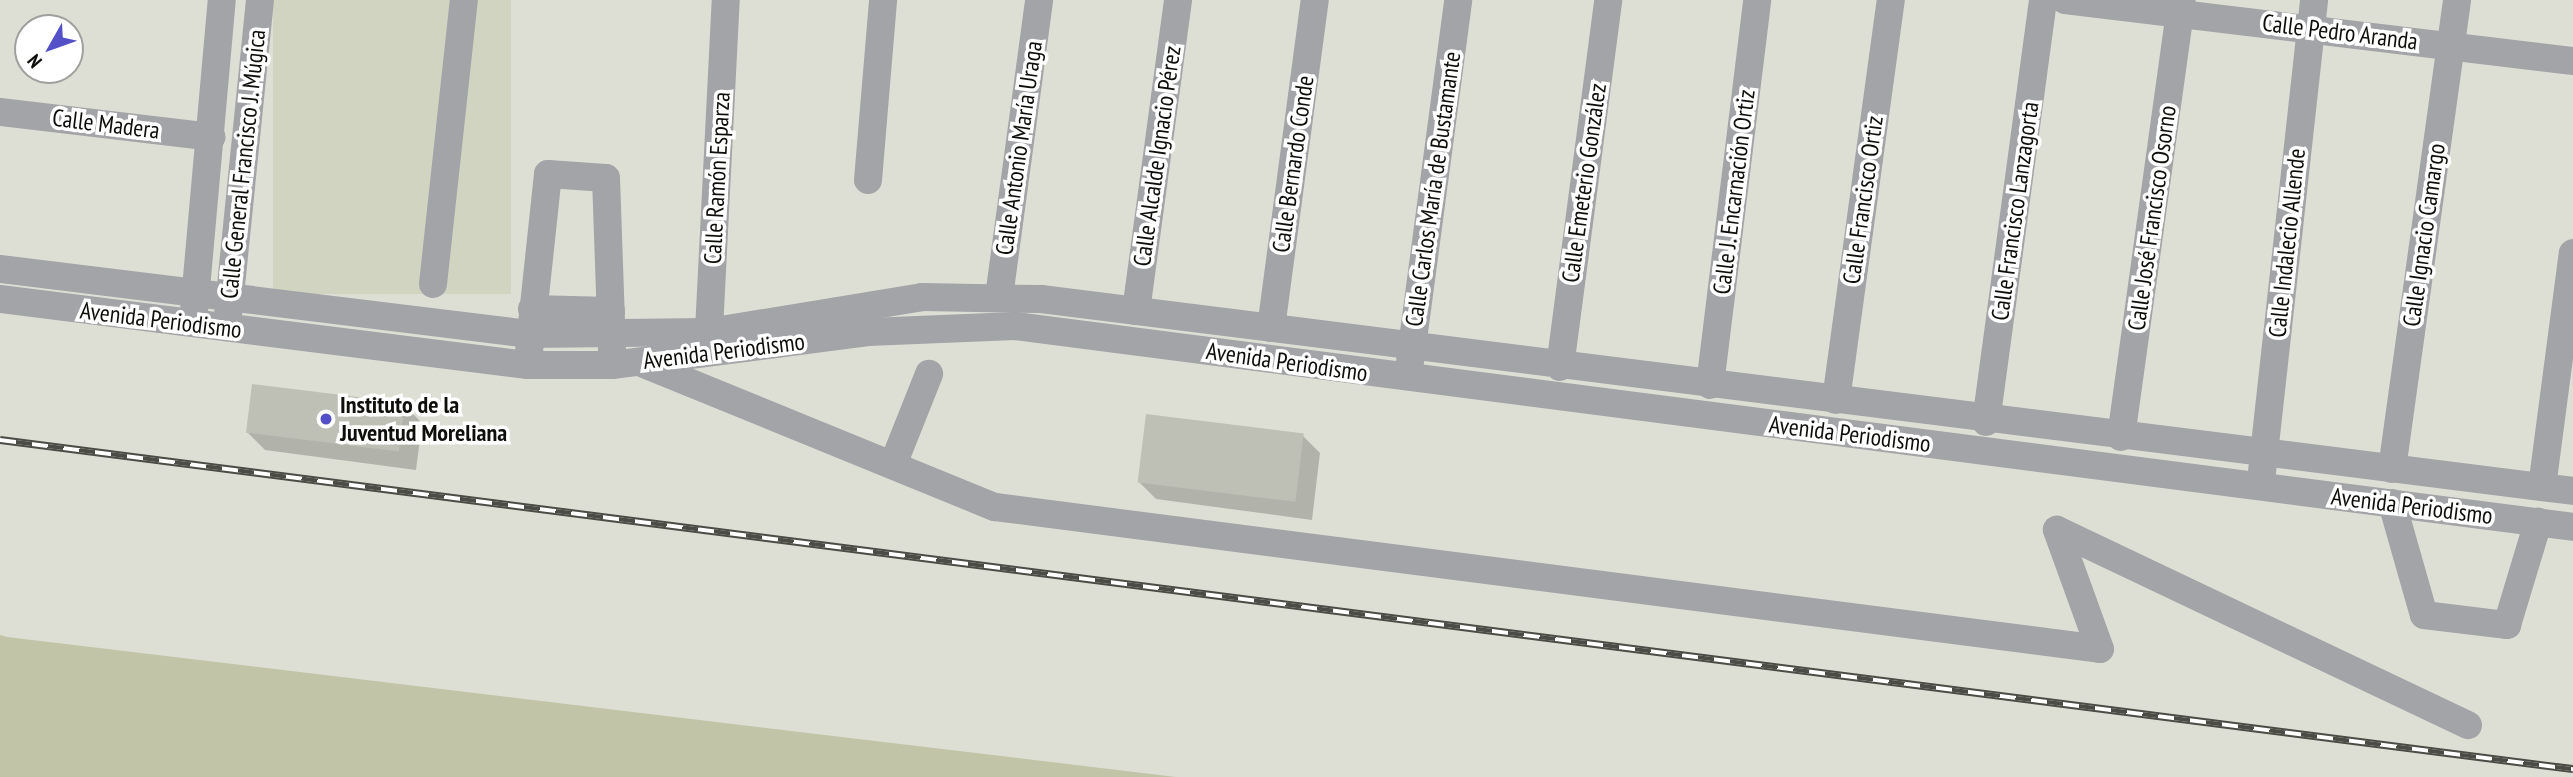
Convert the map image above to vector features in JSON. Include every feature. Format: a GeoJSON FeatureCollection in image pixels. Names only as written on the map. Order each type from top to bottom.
{"type":"FeatureCollection","features":[{"type":"Feature","properties":{"kind":"street","name":"Calle General Francisco J. Múgica"},"geometry":{"type":"LineString","coordinates":[[192,324],[212,137],[222,0]]}},
{"type":"Feature","properties":{"kind":"street","name":"Calle General Francisco J. Múgica"},"geometry":{"type":"LineString","coordinates":[[229,329],[227,297],[260,0]]}},
{"type":"Feature","properties":{"kind":"street"},"geometry":{"type":"LineString","coordinates":[[433,284],[464,0]]}},
{"type":"Feature","properties":{"kind":"street","name":"Calle Ramón Esparza"},"geometry":{"type":"LineString","coordinates":[[709,344],[726,0]]}},
{"type":"Feature","properties":{"kind":"street"},"geometry":{"type":"LineString","coordinates":[[868,180],[883,0]]}},
{"type":"Feature","properties":{"kind":"street","name":"Calle Antonio María Uraga"},"geometry":{"type":"LineString","coordinates":[[999,296],[1039,0]]}},
{"type":"Feature","properties":{"kind":"street","name":"Calle Alcalde Ignacio Pérez"},"geometry":{"type":"LineString","coordinates":[[1136,311],[1178,0]]}},
{"type":"Feature","properties":{"kind":"street","name":"Calle Bernardo Conde"},"geometry":{"type":"LineString","coordinates":[[1271,328],[1315,0]]}},
{"type":"Feature","properties":{"kind":"street","name":"Calle Carlos María de Bustamante"},"geometry":{"type":"LineString","coordinates":[[1407,379],[1458,0]]}},
{"type":"Feature","properties":{"kind":"street","name":"Calle Emeterio González"},"geometry":{"type":"LineString","coordinates":[[1560,367],[1608,0]]}},
{"type":"Feature","properties":{"kind":"street","name":"Calle J. Encarnación Ortiz"},"geometry":{"type":"LineString","coordinates":[[1710,385],[1757,0]]}},
{"type":"Feature","properties":{"kind":"street","name":"Calle Francisco Ortiz"},"geometry":{"type":"LineString","coordinates":[[1836,400],[1891,0]]}},
{"type":"Feature","properties":{"kind":"street","name":"Calle Francisco Lanzagorta"},"geometry":{"type":"LineString","coordinates":[[1986,422],[2043,0]]}},
{"type":"Feature","properties":{"kind":"street","name":"Calle Pedro Aranda"},"geometry":{"type":"LineString","coordinates":[[2065,0],[2181,7],[2310,28],[2573,61]]}},
{"type":"Feature","properties":{"kind":"street","name":"Calle Indalecio Allende"},"geometry":{"type":"LineString","coordinates":[[2261,485],[2314,0]]}},
{"type":"Feature","properties":{"kind":"street","name":"Calle Ignacio Camargo"},"geometry":{"type":"LineString","coordinates":[[2392,469],[2457,0]]}},
{"type":"Feature","properties":{"kind":"street","name":"Calle José Francisco Osorno"},"geometry":{"type":"LineString","coordinates":[[2121,437],[2181,7]]}},
{"type":"Feature","properties":{"kind":"street","name":"Calle Madera"},"geometry":{"type":"LineString","coordinates":[[0,112],[212,137]]}},
{"type":"Feature","properties":{"kind":"street"},"geometry":{"type":"LineString","coordinates":[[528,365],[548,174],[606,178],[611,323],[625,363],[894,462],[995,507],[2100,649],[2057,530],[2468,725]]}},
{"type":"Feature","properties":{"kind":"street"},"geometry":{"type":"LineString","coordinates":[[2542,487],[2573,253]]}},
{"type":"Feature","properties":{"kind":"street","name":"Avenida Periodismo"},"geometry":{"type":"LineString","coordinates":[[0,269],[227,297],[531,322],[611,323],[709,344],[868,332],[1015,326],[1407,379],[2261,485],[2573,527]]}},
{"type":"Feature","properties":{"kind":"street","name":"Avenida Periodismo"},"geometry":{"type":"LineString","coordinates":[[0,299],[528,365],[625,363],[878,302],[999,296],[1836,400],[1986,422],[2573,491]]}},
{"type":"Feature","properties":{"kind":"street"},"geometry":{"type":"LineString","coordinates":[[894,462],[929,374]]}},
{"type":"Feature","properties":{"kind":"street"},"geometry":{"type":"LineString","coordinates":[[2392,503],[2424,615],[2507,625],[2538,522]]}},
{"type":"Feature","properties":{"kind":"shaded area"},"geometry":{"type":"Polygon","coordinates":[[[273,0],[511,0],[511,294],[273,294],[273,0]]]}},
{"type":"Feature","properties":{"kind":"green space"},"geometry":{"type":"Polygon","coordinates":[[[0,635],[7,637],[1176,777],[0,777],[0,635]]]}},
{"type":"Feature","properties":{"kind":"building","name":"Instituto de la Juventud Moreliana"},"geometry":{"type":"Polygon","coordinates":[[[252,384],[405,403],[399,451],[246,433],[252,384]]]}},
{"type":"Feature","properties":{"kind":"building"},"geometry":{"type":"Polygon","coordinates":[[[1146,414],[1304,433],[1295,502],[1138,482],[1146,414]]]}},
{"type":"Feature","properties":{"kind":"railway"},"geometry":{"type":"LineString","coordinates":[[0,440],[2573,769]]}},
{"type":"Feature","properties":{"kind":"place","name":"Instituto de la Juventud Moreliana"},"geometry":{"type":"Point","coordinates":[326,419]}}]}
